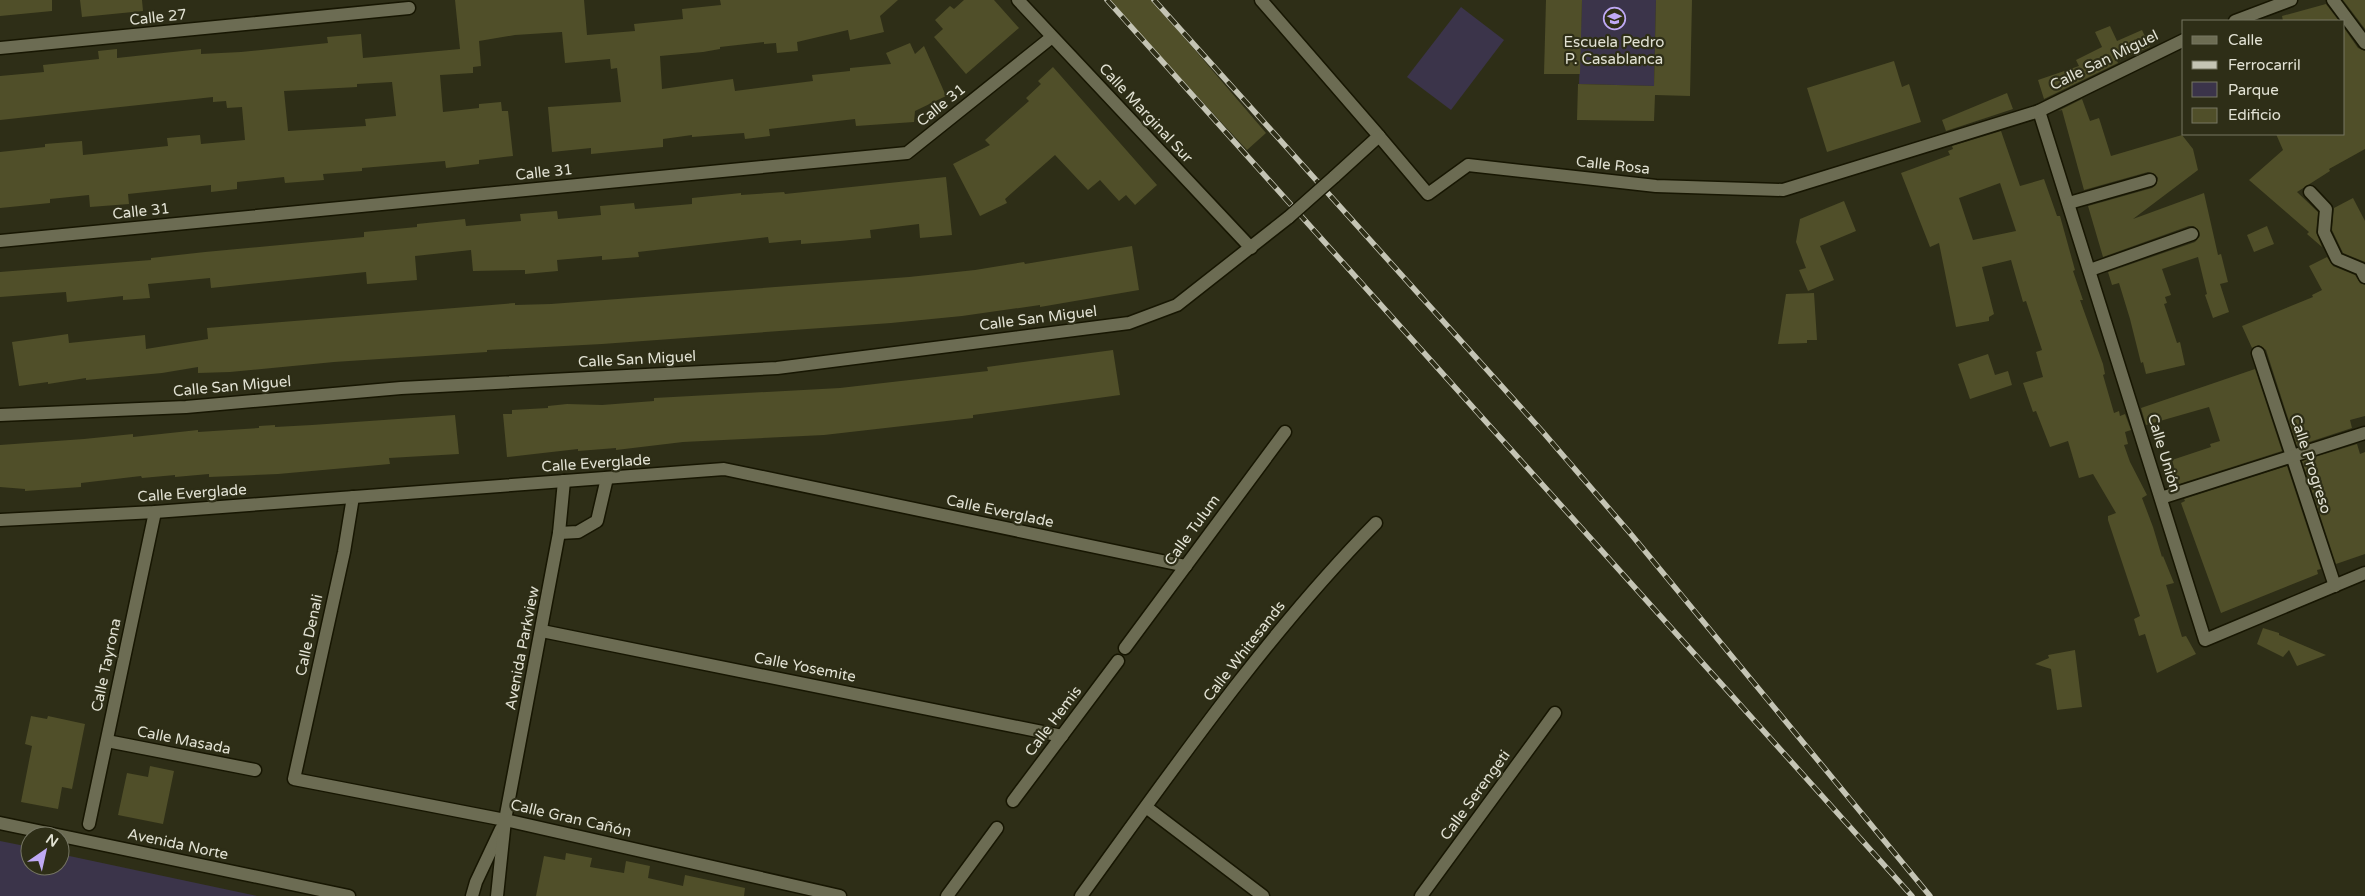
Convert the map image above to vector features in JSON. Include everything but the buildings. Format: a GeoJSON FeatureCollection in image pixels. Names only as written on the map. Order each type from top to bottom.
{"type":"FeatureCollection","features":[{"type":"Feature","properties":{"kind":"street","name":"Calle Marginal Sur"},"geometry":{"type":"LineString","coordinates":[[1018,0],[1250,248]]}},
{"type":"Feature","properties":{"kind":"street"},"geometry":{"type":"LineString","coordinates":[[1250,248],[1289,217],[1379,136],[1262,0]]}},
{"type":"Feature","properties":{"kind":"street"},"geometry":{"type":"LineString","coordinates":[[2238,20],[2291,0]]}},
{"type":"Feature","properties":{"kind":"street"},"geometry":{"type":"LineString","coordinates":[[2333,0],[2365,43]]}},
{"type":"Feature","properties":{"kind":"street","name":"Calle 27"},"geometry":{"type":"LineString","coordinates":[[0,48],[408,8]]}},
{"type":"Feature","properties":{"kind":"street","name":"Calle 31"},"geometry":{"type":"LineString","coordinates":[[0,241],[907,153],[1052,37]]}},
{"type":"Feature","properties":{"kind":"street","name":"Calle San Miguel"},"geometry":{"type":"LineString","coordinates":[[2039,111],[2182,41]]}},
{"type":"Feature","properties":{"kind":"street","name":"Calle Rosa"},"geometry":{"type":"LineString","coordinates":[[1379,136],[1428,194],[1468,165],[1656,186],[1783,190],[2039,111]]}},
{"type":"Feature","properties":{"kind":"street","name":"Calle Unión"},"geometry":{"type":"LineString","coordinates":[[2039,111],[2205,640],[2365,573]]}},
{"type":"Feature","properties":{"kind":"street"},"geometry":{"type":"LineString","coordinates":[[2069,203],[2150,180]]}},
{"type":"Feature","properties":{"kind":"street"},"geometry":{"type":"LineString","coordinates":[[2310,192],[2326,208],[2324,232],[2337,258],[2361,270],[2365,277]]}},
{"type":"Feature","properties":{"kind":"street"},"geometry":{"type":"LineString","coordinates":[[2090,270],[2192,234]]}},
{"type":"Feature","properties":{"kind":"street","name":"Calle San Miguel"},"geometry":{"type":"LineString","coordinates":[[0,415],[186,407],[400,388],[777,368],[1129,323],[1177,305],[1250,248]]}},
{"type":"Feature","properties":{"kind":"street","name":"Calle Progreso"},"geometry":{"type":"LineString","coordinates":[[2258,353],[2335,586]]}},
{"type":"Feature","properties":{"kind":"street","name":"Calle Tulum"},"geometry":{"type":"LineString","coordinates":[[1125,648],[1285,432]]}},
{"type":"Feature","properties":{"kind":"street"},"geometry":{"type":"LineString","coordinates":[[2161,498],[2365,433]]}},
{"type":"Feature","properties":{"kind":"street","name":"Calle Everglade"},"geometry":{"type":"LineString","coordinates":[[0,520],[155,512],[724,470],[1186,566]]}},
{"type":"Feature","properties":{"kind":"street"},"geometry":{"type":"LineString","coordinates":[[560,533],[578,532],[597,521],[608,478]]}},
{"type":"Feature","properties":{"kind":"street","name":"Avenida Parkview"},"geometry":{"type":"LineString","coordinates":[[497,896],[505,820],[560,533],[564,481]]}},
{"type":"Feature","properties":{"kind":"street","name":"Calle Denali"},"geometry":{"type":"LineString","coordinates":[[294,779],[344,552],[353,497]]}},
{"type":"Feature","properties":{"kind":"street","name":"Calle Tayrona"},"geometry":{"type":"LineString","coordinates":[[89,824],[155,512]]}},
{"type":"Feature","properties":{"kind":"street","name":"Calle Whitesands"},"geometry":{"type":"LineString","coordinates":[[1081,896],[1264,650],[1316,588],[1376,522]]}},
{"type":"Feature","properties":{"kind":"street","name":"Calle Yosemite"},"geometry":{"type":"LineString","coordinates":[[542,630],[1062,736]]}},
{"type":"Feature","properties":{"kind":"street","name":"Calle Hemis"},"geometry":{"type":"LineString","coordinates":[[1013,801],[1118,661]]}},
{"type":"Feature","properties":{"kind":"street","name":"Calle Serengeti"},"geometry":{"type":"LineString","coordinates":[[1421,896],[1555,713]]}},
{"type":"Feature","properties":{"kind":"street","name":"Calle Masada"},"geometry":{"type":"LineString","coordinates":[[107,741],[255,770]]}},
{"type":"Feature","properties":{"kind":"street","name":"Calle Gran Cañón"},"geometry":{"type":"LineString","coordinates":[[294,779],[505,820],[840,896]]}},
{"type":"Feature","properties":{"kind":"street"},"geometry":{"type":"LineString","coordinates":[[1146,807],[1263,896]]}},
{"type":"Feature","properties":{"kind":"street","name":"Avenida Parkview"},"geometry":{"type":"LineString","coordinates":[[472,896],[476,882],[505,820]]}},
{"type":"Feature","properties":{"kind":"street","name":"Avenida Norte"},"geometry":{"type":"LineString","coordinates":[[0,823],[349,896]]}},
{"type":"Feature","properties":{"kind":"street"},"geometry":{"type":"LineString","coordinates":[[947,896],[997,828]]}},
{"type":"Feature","properties":{"kind":"green space"},"geometry":{"type":"Polygon","coordinates":[[[1582,0],[1656,0],[1654,86],[1579,84],[1582,0]]]}},
{"type":"Feature","properties":{"kind":"green space"},"geometry":{"type":"Polygon","coordinates":[[[1461,7],[1504,40],[1451,110],[1407,77],[1461,7]]]}},
{"type":"Feature","properties":{"kind":"green space"},"geometry":{"type":"Polygon","coordinates":[[[0,841],[20,845],[20,876],[70,876],[70,856],[257,896],[0,896],[0,841]]]}},
{"type":"Feature","properties":{"kind":"railway"},"geometry":{"type":"LineString","coordinates":[[1107,0],[1912,896]]}},
{"type":"Feature","properties":{"kind":"railway"},"geometry":{"type":"LineString","coordinates":[[1154,0],[1542,431],[1630,533],[1930,896]]}},
{"type":"Feature","properties":{"kind":"place","name":"Escuela Pedro P. Casablanca"},"geometry":{"type":"Point","coordinates":[1614,19]}}]}
